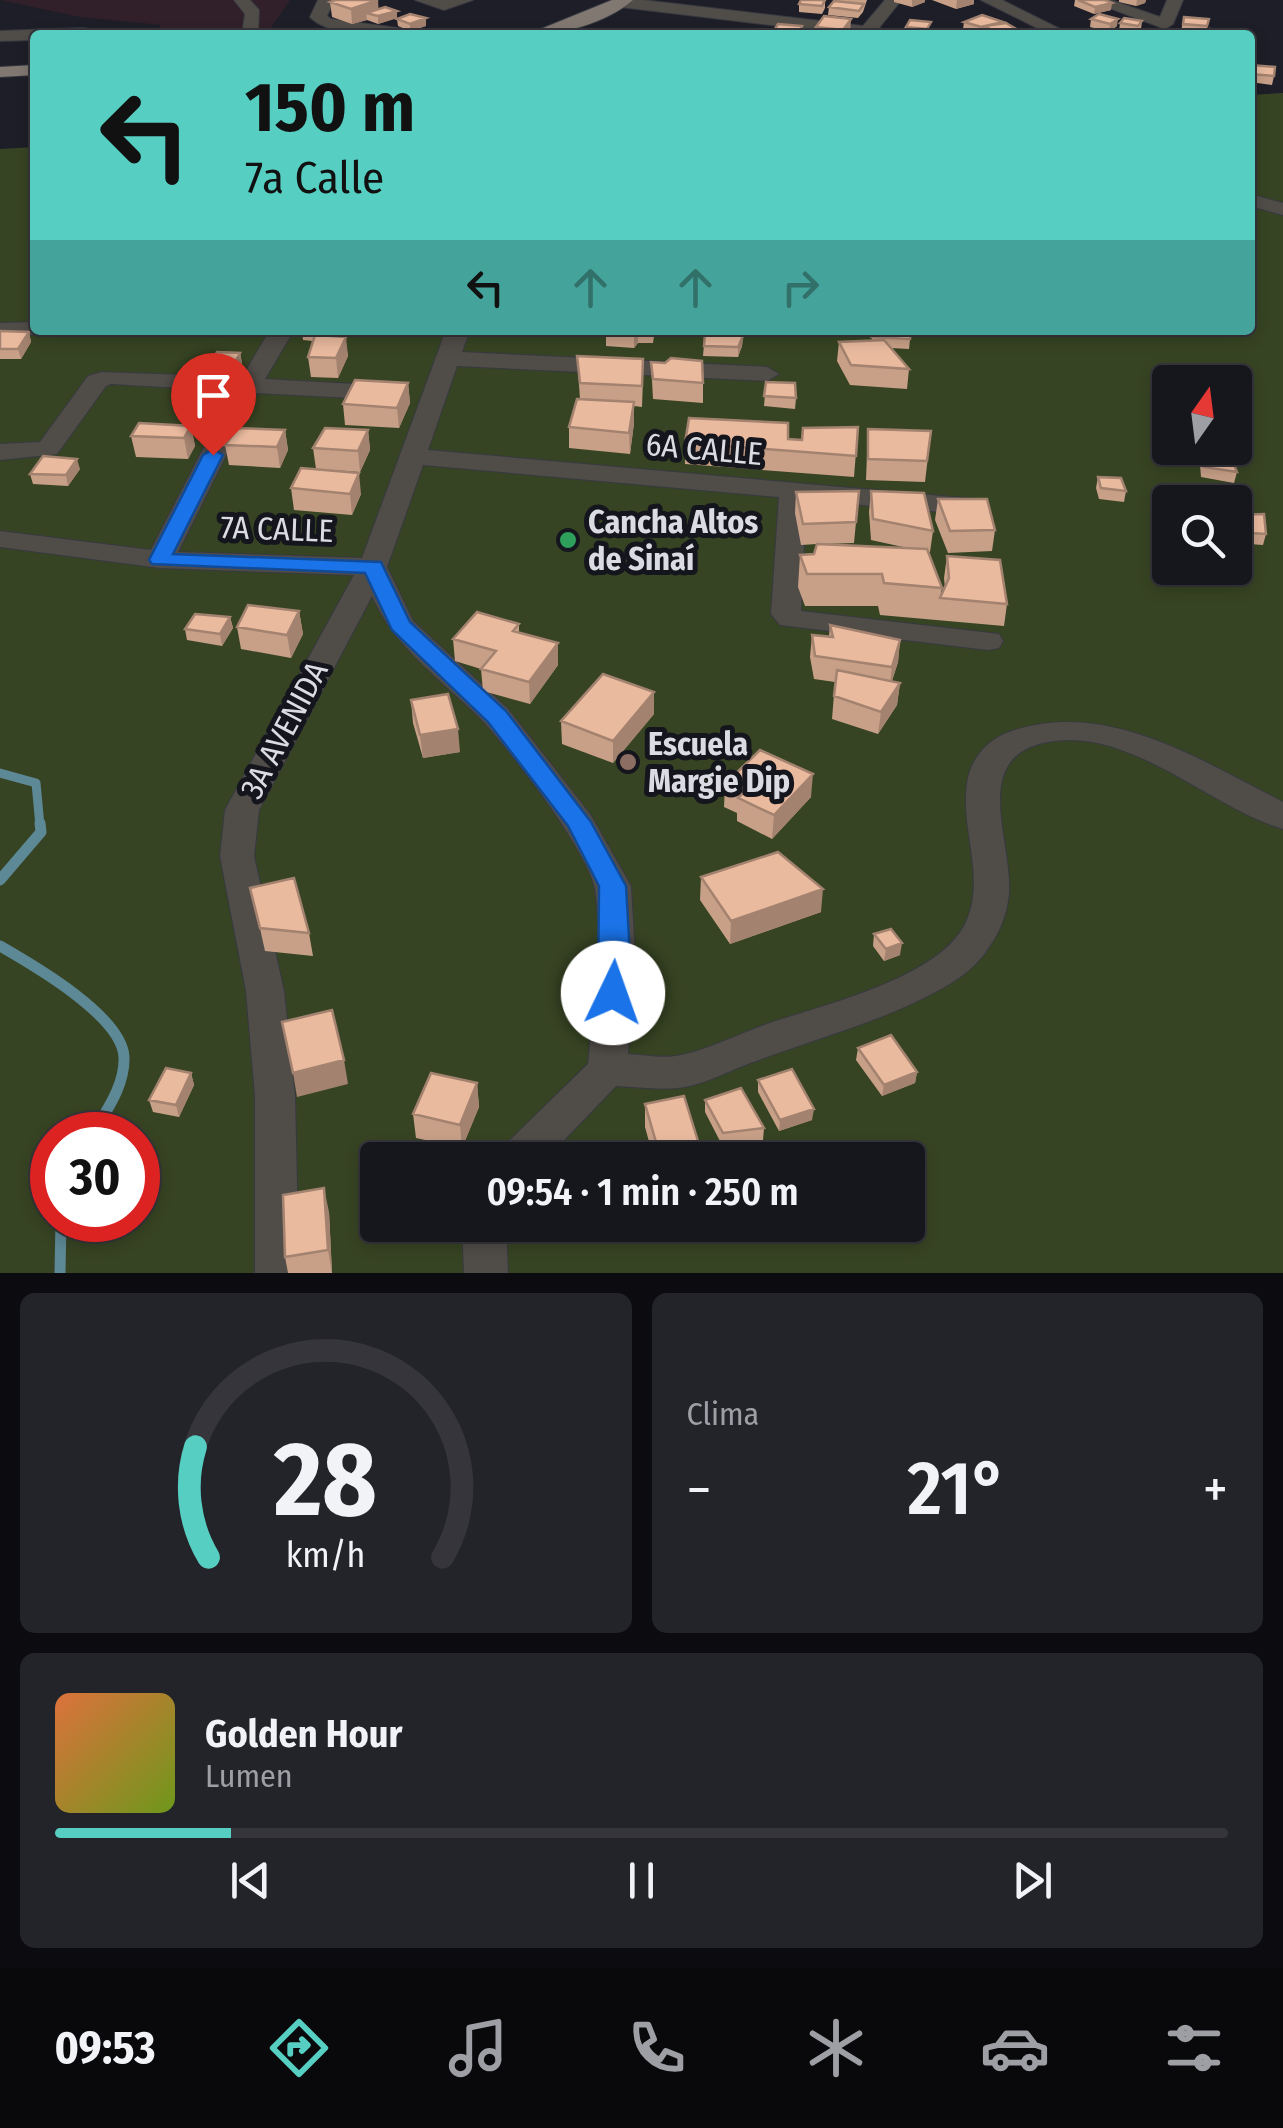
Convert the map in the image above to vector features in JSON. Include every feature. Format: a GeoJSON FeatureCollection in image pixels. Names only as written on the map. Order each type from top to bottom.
{"type":"FeatureCollection","features":[{"type":"Feature","properties":{"kind":"main road"},"geometry":{"type":"LineString","coordinates":[[550,30],[586,19],[623,1]]}},
{"type":"Feature","properties":{"kind":"main road"},"geometry":{"type":"LineString","coordinates":[[0,72],[30,70]]}},
{"type":"Feature","properties":{"kind":"street"},"geometry":{"type":"LineString","coordinates":[[242,0],[253,13],[251,30]]}},
{"type":"Feature","properties":{"kind":"street"},"geometry":{"type":"LineString","coordinates":[[326,0],[318,17],[326,23],[376,30]]}},
{"type":"Feature","properties":{"kind":"street"},"geometry":{"type":"LineString","coordinates":[[423,0],[444,5],[465,0]]}},
{"type":"Feature","properties":{"kind":"street"},"geometry":{"type":"LineString","coordinates":[[788,22],[805,0]]}},
{"type":"Feature","properties":{"kind":"street"},"geometry":{"type":"LineString","coordinates":[[989,0],[1053,30]]}},
{"type":"Feature","properties":{"kind":"street"},"geometry":{"type":"LineString","coordinates":[[1096,0],[1165,24],[1175,0]]}},
{"type":"Feature","properties":{"kind":"street"},"geometry":{"type":"LineString","coordinates":[[623,1],[715,6],[816,30],[868,30],[891,3]]}},
{"type":"Feature","properties":{"kind":"street"},"geometry":{"type":"LineString","coordinates":[[0,36],[30,35]]}},
{"type":"Feature","properties":{"kind":"street"},"geometry":{"type":"LineString","coordinates":[[1255,201],[1283,209]]}},
{"type":"Feature","properties":{"kind":"street"},"geometry":{"type":"LineString","coordinates":[[0,330],[30,329]]}},
{"type":"Feature","properties":{"kind":"street"},"geometry":{"type":"LineString","coordinates":[[160,560],[249,385],[279,335]]}},
{"type":"Feature","properties":{"kind":"street","name":"3A AVENIDA"},"geometry":{"type":"LineString","coordinates":[[277,1273],[275,1096],[265,991],[237,856],[242,810],[373,567],[456,335]]}},
{"type":"Feature","properties":{"kind":"street"},"geometry":{"type":"LineString","coordinates":[[448,358],[767,374]]}},
{"type":"Feature","properties":{"kind":"street"},"geometry":{"type":"LineString","coordinates":[[0,452],[48,449],[97,381],[124,376],[434,396]]}},
{"type":"Feature","properties":{"kind":"street","name":"6A CALLE"},"geometry":{"type":"LineString","coordinates":[[412,456],[988,508]]}},
{"type":"Feature","properties":{"kind":"street"},"geometry":{"type":"LineString","coordinates":[[793,492],[786,614],[801,623],[988,642]]}},
{"type":"Feature","properties":{"kind":"street","name":"7A CALLE"},"geometry":{"type":"LineString","coordinates":[[0,539],[160,560],[373,567]]}},
{"type":"Feature","properties":{"kind":"street"},"geometry":{"type":"LineString","coordinates":[[373,567],[400,625],[497,716],[578,822],[613,886],[616,954],[606,1070],[536,1142]]}},
{"type":"Feature","properties":{"kind":"street"},"geometry":{"type":"LineString","coordinates":[[606,1070],[680,1072],[906,990],[952,964],[983,927],[991,898],[983,790],[986,766],[1000,748],[1022,736],[1052,730],[1090,732],[1132,743],[1283,818]]}},
{"type":"Feature","properties":{"kind":"street"},"geometry":{"type":"LineString","coordinates":[[485,1242],[486,1273]]}},
{"type":"Feature","properties":{"kind":"shaded area"},"geometry":{"type":"Polygon","coordinates":[[[0,0],[290,0],[269,30],[157,30],[161,25],[80,17],[0,0]]]}},
{"type":"Feature","properties":{"kind":"green space"},"geometry":{"type":"Polygon","coordinates":[[[1283,93],[1283,1273],[0,1273],[0,149],[30,147],[30,335],[1255,335],[1255,95],[1283,93]]]}},
{"type":"Feature","properties":{"kind":"building"},"geometry":{"type":"Polygon","coordinates":[[[378,0],[351,9],[330,2],[378,0]]]}},
{"type":"Feature","properties":{"kind":"building"},"geometry":{"type":"Polygon","coordinates":[[[801,0],[825,0],[822,6],[799,4],[801,0]]]}},
{"type":"Feature","properties":{"kind":"building"},"geometry":{"type":"Polygon","coordinates":[[[1078,0],[1105,0],[1112,3],[1095,7],[1078,0]]]}},
{"type":"Feature","properties":{"kind":"building"},"geometry":{"type":"Polygon","coordinates":[[[834,1],[864,4],[859,11],[829,7],[834,1]]]}},
{"type":"Feature","properties":{"kind":"building"},"geometry":{"type":"Polygon","coordinates":[[[385,7],[397,11],[378,16],[366,13],[385,7]]]}},
{"type":"Feature","properties":{"kind":"building"},"geometry":{"type":"Polygon","coordinates":[[[410,14],[426,18],[410,24],[397,19],[410,14]]]}},
{"type":"Feature","properties":{"kind":"building"},"geometry":{"type":"Polygon","coordinates":[[[1099,14],[1118,19],[1110,24],[1091,19],[1099,14]]]}},
{"type":"Feature","properties":{"kind":"building"},"geometry":{"type":"Polygon","coordinates":[[[982,15],[1003,22],[985,28],[964,22],[982,15]]]}},
{"type":"Feature","properties":{"kind":"building"},"geometry":{"type":"Polygon","coordinates":[[[824,16],[851,19],[843,30],[816,27],[824,16]]]}},
{"type":"Feature","properties":{"kind":"building"},"geometry":{"type":"Polygon","coordinates":[[[1184,17],[1209,19],[1207,26],[1183,24],[1184,17]]]}},
{"type":"Feature","properties":{"kind":"building"},"geometry":{"type":"Polygon","coordinates":[[[1124,18],[1142,21],[1138,26],[1120,23],[1124,18]]]}},
{"type":"Feature","properties":{"kind":"building"},"geometry":{"type":"Polygon","coordinates":[[[910,20],[931,22],[927,29],[906,27],[910,20]]]}},
{"type":"Feature","properties":{"kind":"building"},"geometry":{"type":"Polygon","coordinates":[[[1006,23],[1018,30],[992,30],[985,26],[1006,23]]]}},
{"type":"Feature","properties":{"kind":"building"},"geometry":{"type":"Polygon","coordinates":[[[778,24],[802,26],[800,30],[774,30],[778,24]]]}},
{"type":"Feature","properties":{"kind":"building"},"geometry":{"type":"Polygon","coordinates":[[[1255,65],[1275,67],[1274,76],[1255,74],[1255,65]]]}},
{"type":"Feature","properties":{"kind":"building"},"geometry":{"type":"Polygon","coordinates":[[[0,331],[29,332],[18,349],[0,349],[0,331]]]}},
{"type":"Feature","properties":{"kind":"building"},"geometry":{"type":"Polygon","coordinates":[[[315,335],[346,337],[336,358],[308,357],[315,335]]]}},
{"type":"Feature","properties":{"kind":"building"},"geometry":{"type":"Polygon","coordinates":[[[705,335],[743,336],[738,347],[704,346],[705,335]]]}},
{"type":"Feature","properties":{"kind":"building"},"geometry":{"type":"Polygon","coordinates":[[[873,335],[910,335],[910,339],[873,335]]]}},
{"type":"Feature","properties":{"kind":"building"},"geometry":{"type":"Polygon","coordinates":[[[884,340],[909,369],[851,365],[839,342],[884,340]]]}},
{"type":"Feature","properties":{"kind":"building"},"geometry":{"type":"Polygon","coordinates":[[[217,352],[240,353],[231,370],[207,368],[217,352]]]}},
{"type":"Feature","properties":{"kind":"building"},"geometry":{"type":"Polygon","coordinates":[[[577,356],[643,359],[642,386],[580,383],[577,356]]]}},
{"type":"Feature","properties":{"kind":"building"},"geometry":{"type":"Polygon","coordinates":[[[671,358],[702,361],[703,383],[653,379],[651,362],[665,363],[671,358]]]}},
{"type":"Feature","properties":{"kind":"building"},"geometry":{"type":"Polygon","coordinates":[[[355,380],[408,383],[397,408],[343,404],[355,380]]]}},
{"type":"Feature","properties":{"kind":"building"},"geometry":{"type":"Polygon","coordinates":[[[766,382],[795,383],[796,398],[764,396],[766,382]]]}},
{"type":"Feature","properties":{"kind":"building"},"geometry":{"type":"Polygon","coordinates":[[[577,399],[634,402],[629,433],[569,427],[577,399]]]}},
{"type":"Feature","properties":{"kind":"building"},"geometry":{"type":"Polygon","coordinates":[[[689,418],[788,423],[788,439],[802,440],[803,428],[858,427],[856,456],[685,443],[689,418]]]}},
{"type":"Feature","properties":{"kind":"building"},"geometry":{"type":"Polygon","coordinates":[[[139,423],[191,426],[184,438],[131,436],[139,423]]]}},
{"type":"Feature","properties":{"kind":"building"},"geometry":{"type":"Polygon","coordinates":[[[238,428],[285,430],[277,447],[225,445],[238,428]]]}},
{"type":"Feature","properties":{"kind":"building"},"geometry":{"type":"Polygon","coordinates":[[[325,428],[368,430],[358,451],[313,448],[325,428]]]}},
{"type":"Feature","properties":{"kind":"building"},"geometry":{"type":"Polygon","coordinates":[[[868,429],[931,431],[927,461],[868,459],[868,429]]]}},
{"type":"Feature","properties":{"kind":"building"},"geometry":{"type":"Polygon","coordinates":[[[43,456],[77,459],[66,475],[30,474],[43,456]]]}},
{"type":"Feature","properties":{"kind":"building"},"geometry":{"type":"Polygon","coordinates":[[[1234,465],[1237,472],[1204,467],[1234,465]]]}},
{"type":"Feature","properties":{"kind":"building"},"geometry":{"type":"Polygon","coordinates":[[[301,468],[359,473],[350,494],[291,488],[301,468]]]}},
{"type":"Feature","properties":{"kind":"building"},"geometry":{"type":"Polygon","coordinates":[[[1098,477],[1121,478],[1126,491],[1101,488],[1098,477]]]}},
{"type":"Feature","properties":{"kind":"building"},"geometry":{"type":"Polygon","coordinates":[[[859,491],[856,522],[803,524],[796,492],[859,491]]]}},
{"type":"Feature","properties":{"kind":"building"},"geometry":{"type":"Polygon","coordinates":[[[871,491],[924,493],[933,531],[873,519],[871,491]]]}},
{"type":"Feature","properties":{"kind":"building"},"geometry":{"type":"Polygon","coordinates":[[[938,499],[987,499],[995,530],[950,531],[938,499]]]}},
{"type":"Feature","properties":{"kind":"building"},"geometry":{"type":"Polygon","coordinates":[[[1252,514],[1264,514],[1266,534],[1252,533],[1252,514]]]}},
{"type":"Feature","properties":{"kind":"building"},"geometry":{"type":"Polygon","coordinates":[[[817,544],[927,549],[942,588],[884,583],[882,574],[807,574],[800,555],[814,554],[817,544]]]}},
{"type":"Feature","properties":{"kind":"building"},"geometry":{"type":"Polygon","coordinates":[[[947,556],[1000,560],[1007,604],[940,598],[949,578],[947,556]]]}},
{"type":"Feature","properties":{"kind":"building"},"geometry":{"type":"Polygon","coordinates":[[[248,605],[299,611],[287,635],[237,627],[248,605]]]}},
{"type":"Feature","properties":{"kind":"building"},"geometry":{"type":"Polygon","coordinates":[[[477,612],[519,624],[513,631],[558,643],[529,682],[481,669],[496,651],[453,639],[477,612]]]}},
{"type":"Feature","properties":{"kind":"building"},"geometry":{"type":"Polygon","coordinates":[[[195,614],[230,617],[220,634],[185,629],[195,614]]]}},
{"type":"Feature","properties":{"kind":"building"},"geometry":{"type":"Polygon","coordinates":[[[830,625],[900,640],[892,667],[815,656],[812,635],[833,637],[830,625]]]}},
{"type":"Feature","properties":{"kind":"building"},"geometry":{"type":"Polygon","coordinates":[[[837,670],[900,683],[881,712],[834,696],[837,670]]]}},
{"type":"Feature","properties":{"kind":"building"},"geometry":{"type":"Polygon","coordinates":[[[603,674],[654,692],[613,741],[561,721],[603,674]]]}},
{"type":"Feature","properties":{"kind":"building"},"geometry":{"type":"Polygon","coordinates":[[[448,694],[458,729],[420,735],[411,700],[448,694]]]}},
{"type":"Feature","properties":{"kind":"building"},"geometry":{"type":"Polygon","coordinates":[[[760,750],[813,774],[774,815],[738,798],[743,793],[725,784],[760,750]]]}},
{"type":"Feature","properties":{"kind":"building"},"geometry":{"type":"Polygon","coordinates":[[[778,852],[823,889],[731,921],[701,877],[778,852]]]}},
{"type":"Feature","properties":{"kind":"building"},"geometry":{"type":"Polygon","coordinates":[[[294,878],[309,933],[260,928],[250,888],[294,878]]]}},
{"type":"Feature","properties":{"kind":"building"},"geometry":{"type":"Polygon","coordinates":[[[891,929],[902,943],[886,949],[874,934],[891,929]]]}},
{"type":"Feature","properties":{"kind":"building"},"geometry":{"type":"Polygon","coordinates":[[[332,1010],[344,1060],[293,1073],[282,1022],[332,1010]]]}},
{"type":"Feature","properties":{"kind":"building"},"geometry":{"type":"Polygon","coordinates":[[[891,1035],[917,1072],[884,1085],[858,1048],[891,1035]]]}},
{"type":"Feature","properties":{"kind":"building"},"geometry":{"type":"Polygon","coordinates":[[[166,1068],[191,1073],[176,1105],[149,1100],[166,1068]]]}},
{"type":"Feature","properties":{"kind":"building"},"geometry":{"type":"Polygon","coordinates":[[[792,1069],[814,1109],[780,1120],[758,1080],[792,1069]]]}},
{"type":"Feature","properties":{"kind":"building"},"geometry":{"type":"Polygon","coordinates":[[[431,1073],[477,1083],[460,1125],[413,1114],[431,1073]]]}},
{"type":"Feature","properties":{"kind":"building"},"geometry":{"type":"Polygon","coordinates":[[[741,1088],[764,1128],[723,1133],[705,1100],[741,1088]]]}},
{"type":"Feature","properties":{"kind":"building"},"geometry":{"type":"Polygon","coordinates":[[[684,1096],[698,1141],[656,1142],[645,1104],[684,1096]]]}},
{"type":"Feature","properties":{"kind":"building"},"geometry":{"type":"Polygon","coordinates":[[[324,1188],[328,1250],[285,1257],[283,1195],[324,1188]]]}},
{"type":"Feature","properties":{"kind":"waterway"},"geometry":{"type":"LineString","coordinates":[[0,773],[36,783],[40,826]]}},
{"type":"Feature","properties":{"kind":"waterway"},"geometry":{"type":"LineString","coordinates":[[0,880],[41,832],[40,823]]}},
{"type":"Feature","properties":{"kind":"waterway"},"geometry":{"type":"LineString","coordinates":[[0,946],[74,993],[119,1041],[123,1068],[106,1112]]}},
{"type":"Feature","properties":{"kind":"waterway"},"geometry":{"type":"LineString","coordinates":[[60,1273],[61,1242]]}},
{"type":"Feature","properties":{"kind":"place","name":"Cancha Altos de Sinaí"},"geometry":{"type":"Point","coordinates":[568,540]}},
{"type":"Feature","properties":{"kind":"place","name":"Escuela Margie Dip"},"geometry":{"type":"Point","coordinates":[628,762]}},
{"type":"Feature","properties":{"kind":"route"},"geometry":{"type":"LineString","coordinates":[[213,455],[160,560],[373,567],[400,625],[497,716],[578,822],[613,886],[613,993]]}}]}
